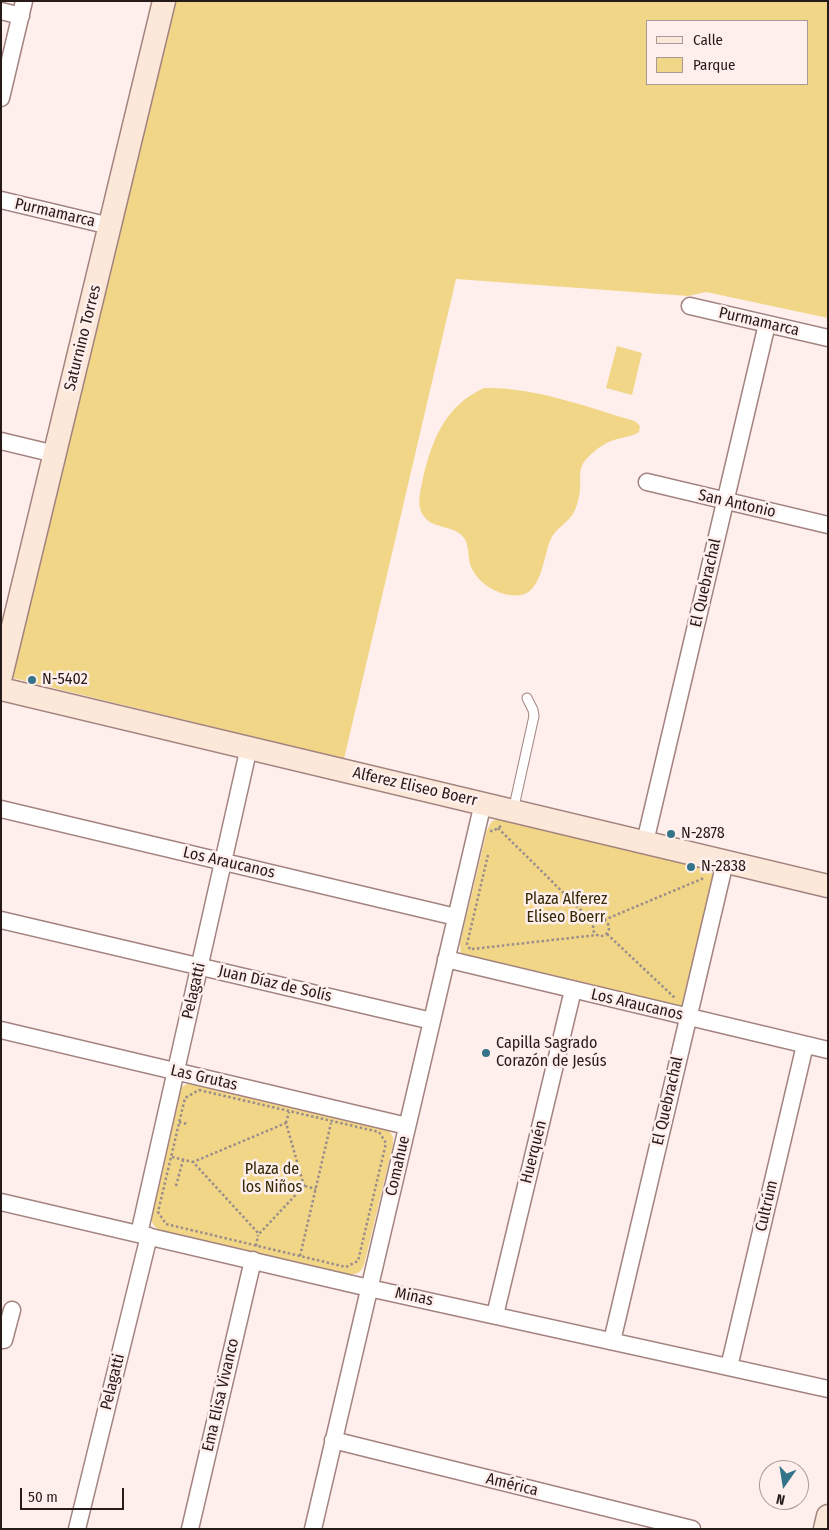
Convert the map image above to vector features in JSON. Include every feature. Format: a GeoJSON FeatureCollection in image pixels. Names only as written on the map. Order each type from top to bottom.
{"type":"FeatureCollection","features":[{"type":"Feature","properties":{"kind":"street","name":"Saturnino Torres"},"geometry":{"type":"LineString","coordinates":[[1,676],[164,1]]}},
{"type":"Feature","properties":{"kind":"street"},"geometry":{"type":"LineString","coordinates":[[1,11],[22,9],[1,98]]}},
{"type":"Feature","properties":{"kind":"street","name":"Purmamarca"},"geometry":{"type":"LineString","coordinates":[[1,200],[110,226]]}},
{"type":"Feature","properties":{"kind":"street","name":"Purmamarca"},"geometry":{"type":"LineString","coordinates":[[690,306],[828,338]]}},
{"type":"Feature","properties":{"kind":"street","name":"El Quebrachal"},"geometry":{"type":"LineString","coordinates":[[645,842],[767,324]]}},
{"type":"Feature","properties":{"kind":"street"},"geometry":{"type":"LineString","coordinates":[[1,441],[55,454]]}},
{"type":"Feature","properties":{"kind":"street","name":"San Antonio"},"geometry":{"type":"LineString","coordinates":[[647,482],[828,525]]}},
{"type":"Feature","properties":{"kind":"street","name":"Alferez Eliseo Boerr"},"geometry":{"type":"LineString","coordinates":[[1,689],[483,804],[508,818],[645,842],[828,886]]}},
{"type":"Feature","properties":{"kind":"street","name":"Pelagatti"},"geometry":{"type":"LineString","coordinates":[[77,1529],[144,1235],[176,1071],[249,747]]}},
{"type":"Feature","properties":{"kind":"street","name":"Comahue"},"geometry":{"type":"LineString","coordinates":[[313,1529],[483,804]]}},
{"type":"Feature","properties":{"kind":"street","name":"Los Araucanos"},"geometry":{"type":"LineString","coordinates":[[1,809],[456,917]]}},
{"type":"Feature","properties":{"kind":"street","name":"El Quebrachal"},"geometry":{"type":"LineString","coordinates":[[612,1341],[725,862]]}},
{"type":"Feature","properties":{"kind":"street","name":"Juan Díaz de Solís"},"geometry":{"type":"LineString","coordinates":[[1,920],[432,1021]]}},
{"type":"Feature","properties":{"kind":"street","name":"Los Araucanos"},"geometry":{"type":"LineString","coordinates":[[446,960],[828,1050]]}},
{"type":"Feature","properties":{"kind":"street","name":"Huerquén"},"geometry":{"type":"LineString","coordinates":[[494,1315],[573,990]]}},
{"type":"Feature","properties":{"kind":"street","name":"Las Grutas"},"geometry":{"type":"LineString","coordinates":[[1,1030],[407,1126]]}},
{"type":"Feature","properties":{"kind":"street","name":"Cultrúm"},"geometry":{"type":"LineString","coordinates":[[729,1367],[806,1045]]}},
{"type":"Feature","properties":{"kind":"street","name":"Minas"},"geometry":{"type":"LineString","coordinates":[[1,1202],[144,1235],[254,1253],[369,1288],[828,1388]]}},
{"type":"Feature","properties":{"kind":"street","name":"Ema Elisa Vivanco"},"geometry":{"type":"LineString","coordinates":[[190,1529],[254,1253]]}},
{"type":"Feature","properties":{"kind":"street"},"geometry":{"type":"LineString","coordinates":[[1,1340],[4,1340],[12,1310]]}},
{"type":"Feature","properties":{"kind":"street","name":"América"},"geometry":{"type":"LineString","coordinates":[[333,1440],[692,1529]]}},
{"type":"Feature","properties":{"kind":"street"},"geometry":{"type":"LineString","coordinates":[[825,1529],[828,1516]]}},
{"type":"Feature","properties":{"kind":"lane"},"geometry":{"type":"LineString","coordinates":[[508,818],[533,720],[533,710],[527,698]]}},
{"type":"Feature","properties":{"kind":"path"},"geometry":{"type":"LineString","coordinates":[[493,831],[508,818]]}},
{"type":"Feature","properties":{"kind":"path"},"geometry":{"type":"LineString","coordinates":[[498,828],[594,923]]}},
{"type":"Feature","properties":{"kind":"path"},"geometry":{"type":"LineString","coordinates":[[474,954],[467,944],[489,850]]}},
{"type":"Feature","properties":{"kind":"path"},"geometry":{"type":"LineString","coordinates":[[701,872],[707,883]]}},
{"type":"Feature","properties":{"kind":"path"},"geometry":{"type":"LineString","coordinates":[[594,923],[704,878]]}},
{"type":"Feature","properties":{"kind":"path"},"geometry":{"type":"LineString","coordinates":[[604,920],[609,926],[607,934]]}},
{"type":"Feature","properties":{"kind":"path"},"geometry":{"type":"LineString","coordinates":[[594,923],[593,929],[597,936]]}},
{"type":"Feature","properties":{"kind":"path"},"geometry":{"type":"LineString","coordinates":[[470,949],[607,934]]}},
{"type":"Feature","properties":{"kind":"path"},"geometry":{"type":"LineString","coordinates":[[607,934],[676,999]]}},
{"type":"Feature","properties":{"kind":"path"},"geometry":{"type":"LineString","coordinates":[[672,1002],[681,996]]}},
{"type":"Feature","properties":{"kind":"path"},"geometry":{"type":"LineString","coordinates":[[198,1090],[331,1121],[379,1132],[386,1143],[358,1261],[346,1267],[300,1256],[254,1253],[166,1224],[158,1212],[185,1098],[198,1090]]}},
{"type":"Feature","properties":{"kind":"path"},"geometry":{"type":"LineString","coordinates":[[289,1111],[286,1123],[304,1186]]}},
{"type":"Feature","properties":{"kind":"path"},"geometry":{"type":"LineString","coordinates":[[300,1256],[331,1121]]}},
{"type":"Feature","properties":{"kind":"path"},"geometry":{"type":"LineString","coordinates":[[179,1122],[187,1124]]}},
{"type":"Feature","properties":{"kind":"path"},"geometry":{"type":"LineString","coordinates":[[171,1157],[193,1162],[286,1123]]}},
{"type":"Feature","properties":{"kind":"path"},"geometry":{"type":"LineString","coordinates":[[240,1142],[241,1137]]}},
{"type":"Feature","properties":{"kind":"path"},"geometry":{"type":"LineString","coordinates":[[176,1186],[183,1160]]}},
{"type":"Feature","properties":{"kind":"path"},"geometry":{"type":"LineString","coordinates":[[193,1162],[259,1234]]}},
{"type":"Feature","properties":{"kind":"path"},"geometry":{"type":"LineString","coordinates":[[304,1186],[316,1189]]}},
{"type":"Feature","properties":{"kind":"path"},"geometry":{"type":"LineString","coordinates":[[254,1253],[259,1234],[304,1186]]}},
{"type":"Feature","properties":{"kind":"green space"},"geometry":{"type":"Polygon","coordinates":[[[175,1],[828,1],[828,318],[706,292],[688,296],[456,279],[344,759],[13,678],[175,1]]]}},
{"type":"Feature","properties":{"kind":"green space"},"geometry":{"type":"Polygon","coordinates":[[[617,346],[642,353],[632,395],[606,388],[617,346]]]}},
{"type":"Feature","properties":{"kind":"green space"},"geometry":{"type":"Polygon","coordinates":[[[484,388],[542,394],[635,421],[640,426],[639,432],[606,443],[584,462],[580,471],[580,493],[575,510],[570,518],[552,536],[537,581],[528,592],[521,595],[497,592],[483,583],[470,564],[468,547],[464,538],[455,531],[427,520],[421,511],[419,501],[427,464],[436,437],[450,414],[471,395],[484,388]]]}},
{"type":"Feature","properties":{"kind":"green space","name":"Plaza Alferez Eliseo Boerr"},"geometry":{"type":"Polygon","coordinates":[[[500,819],[706,868],[712,873],[714,877],[683,1004],[678,1007],[461,955],[460,943],[487,830],[492,821],[500,819]]]}},
{"type":"Feature","properties":{"kind":"green space","name":"Plaza de los Niños"},"geometry":{"type":"Polygon","coordinates":[[[189,1083],[389,1130],[393,1137],[393,1145],[364,1265],[360,1272],[348,1274],[162,1231],[154,1225],[151,1217],[152,1210],[179,1094],[182,1087],[189,1083]]]}},
{"type":"Feature","properties":{"kind":"place","name":"N-5402"},"geometry":{"type":"Point","coordinates":[32,680]}},
{"type":"Feature","properties":{"kind":"place","name":"N-2878"},"geometry":{"type":"Point","coordinates":[671,834]}},
{"type":"Feature","properties":{"kind":"place","name":"N-2838"},"geometry":{"type":"Point","coordinates":[691,867]}},
{"type":"Feature","properties":{"kind":"place","name":"Capilla Sagrado Corazón de Jesús"},"geometry":{"type":"Point","coordinates":[486,1053]}}]}
